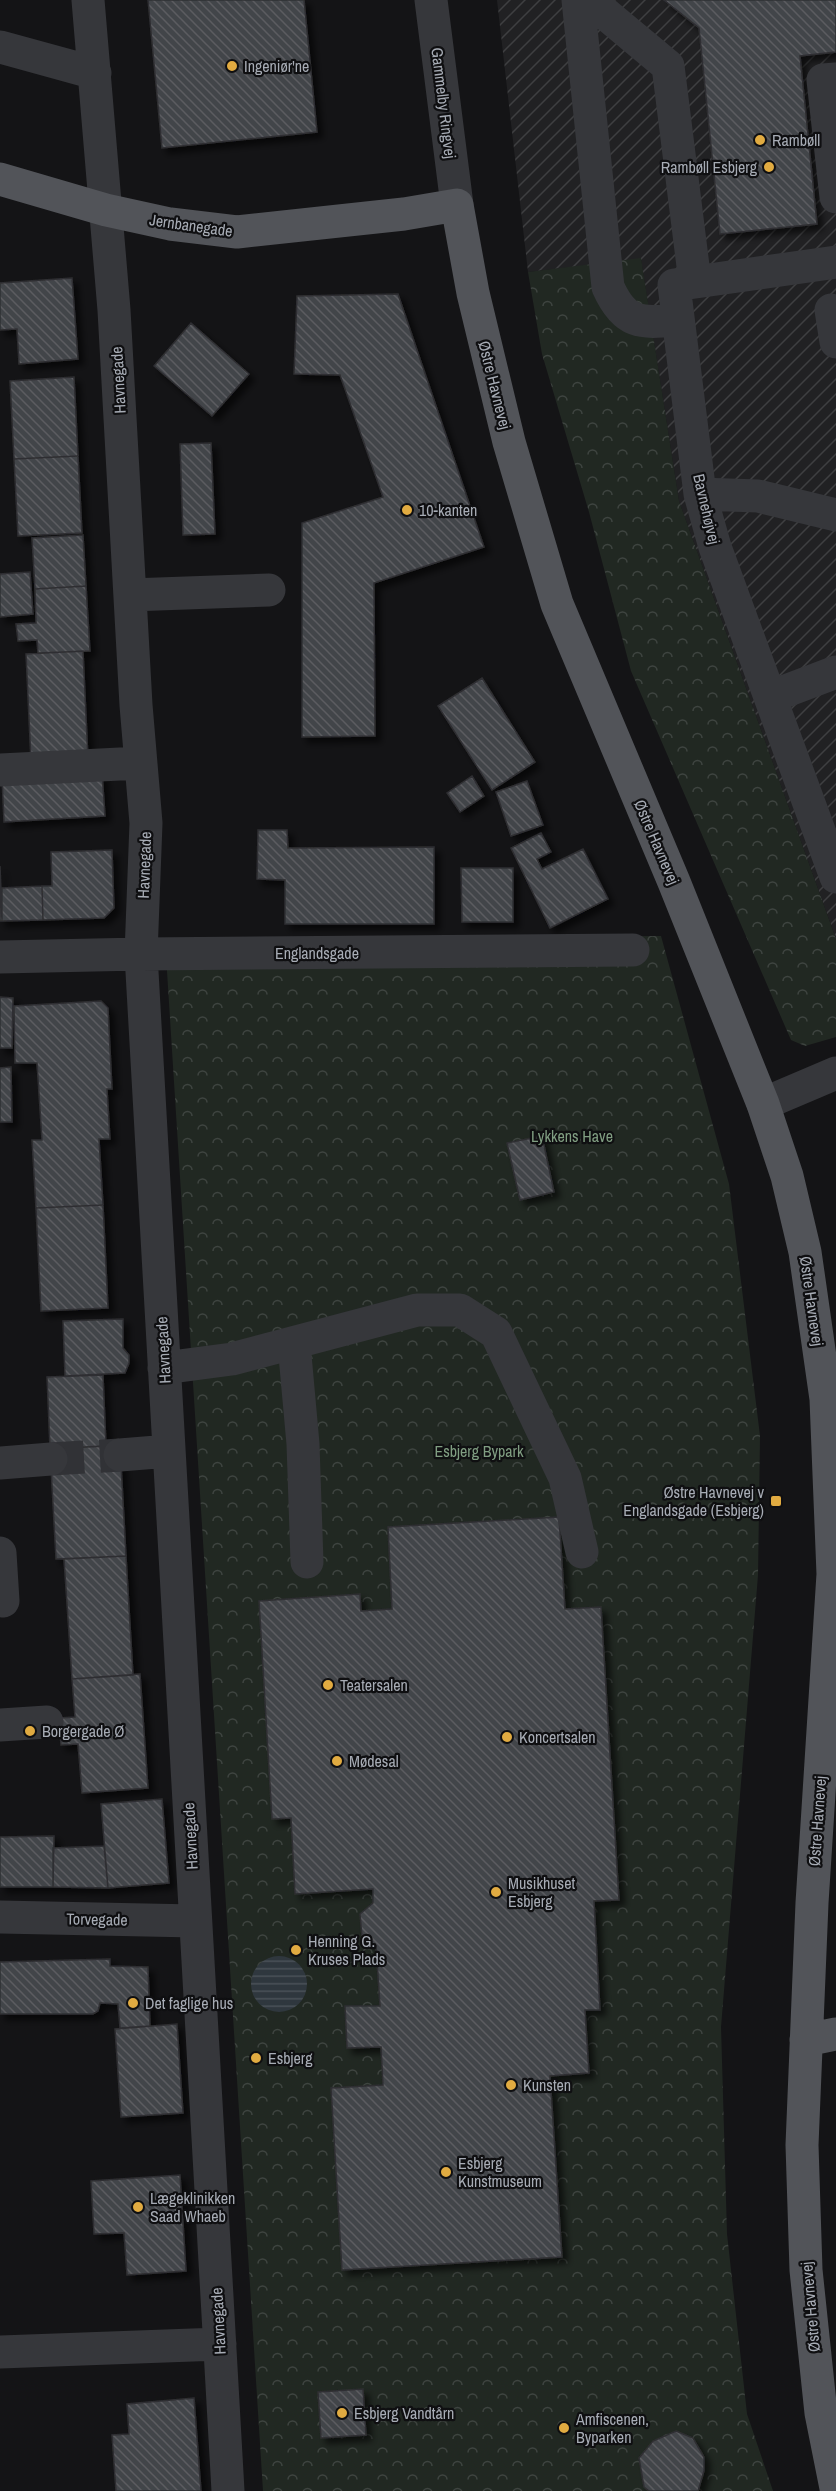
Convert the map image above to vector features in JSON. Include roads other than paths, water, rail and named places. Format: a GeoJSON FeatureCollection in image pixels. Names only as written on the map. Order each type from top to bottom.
{"type":"FeatureCollection","features":[{"type":"Feature","properties":{"kind":"main road","name":"Jernbanegade"},"geometry":{"type":"LineString","coordinates":[[0,179],[106,210],[170,224],[237,232],[404,214],[457,205]]}},
{"type":"Feature","properties":{"kind":"main road","name":"Østre Havnevej"},"geometry":{"type":"LineString","coordinates":[[457,205],[473,293],[509,442],[557,604],[674,882],[763,1104],[788,1176],[805,1252],[825,1399],[834,1574],[821,2037],[802,2145],[806,2270],[821,2414],[836,2488]]}},
{"type":"Feature","properties":{"kind":"street","name":"Havnegade"},"geometry":{"type":"LineString","coordinates":[[88,0],[106,210],[140,763],[146,823],[141,954],[228,2491]]}},
{"type":"Feature","properties":{"kind":"street","name":"Gammelby Ringvej"},"geometry":{"type":"LineString","coordinates":[[431,0],[457,205]]}},
{"type":"Feature","properties":{"kind":"street"},"geometry":{"type":"LineString","coordinates":[[578,0],[608,287],[615,303],[628,315],[644,322],[678,320]]}},
{"type":"Feature","properties":{"kind":"street"},"geometry":{"type":"LineString","coordinates":[[589,0],[668,66],[695,282]]}},
{"type":"Feature","properties":{"kind":"street"},"geometry":{"type":"LineString","coordinates":[[0,47],[95,74]]}},
{"type":"Feature","properties":{"kind":"street"},"geometry":{"type":"LineString","coordinates":[[836,79],[823,80],[836,197]]}},
{"type":"Feature","properties":{"kind":"street","name":"Bavnehøjvej"},"geometry":{"type":"LineString","coordinates":[[836,262],[674,285],[700,494],[715,547],[770,697],[830,840],[836,877]]}},
{"type":"Feature","properties":{"kind":"street"},"geometry":{"type":"LineString","coordinates":[[831,310],[836,342]]}},
{"type":"Feature","properties":{"kind":"street"},"geometry":{"type":"LineString","coordinates":[[700,494],[758,496],[836,515]]}},
{"type":"Feature","properties":{"kind":"street"},"geometry":{"type":"LineString","coordinates":[[130,595],[269,590]]}},
{"type":"Feature","properties":{"kind":"street"},"geometry":{"type":"LineString","coordinates":[[770,697],[836,672]]}},
{"type":"Feature","properties":{"kind":"street"},"geometry":{"type":"LineString","coordinates":[[0,770],[140,763]]}},
{"type":"Feature","properties":{"kind":"street","name":"Englandsgade"},"geometry":{"type":"LineString","coordinates":[[0,957],[633,950]]}},
{"type":"Feature","properties":{"kind":"street"},"geometry":{"type":"LineString","coordinates":[[763,1104],[836,1073]]}},
{"type":"Feature","properties":{"kind":"street"},"geometry":{"type":"LineString","coordinates":[[164,1368],[232,1359],[417,1310],[460,1310],[496,1333],[565,1478],[582,1552]]}},
{"type":"Feature","properties":{"kind":"street"},"geometry":{"type":"LineString","coordinates":[[294,1344],[303,1444],[307,1562]]}},
{"type":"Feature","properties":{"kind":"street"},"geometry":{"type":"LineString","coordinates":[[120,1455],[169,1451]]}},
{"type":"Feature","properties":{"kind":"street"},"geometry":{"type":"LineString","coordinates":[[0,1463],[51,1459]]}},
{"type":"Feature","properties":{"kind":"street"},"geometry":{"type":"LineString","coordinates":[[0,1553],[3,1601]]}},
{"type":"Feature","properties":{"kind":"street"},"geometry":{"type":"LineString","coordinates":[[0,1725],[47,1722]]}},
{"type":"Feature","properties":{"kind":"street","name":"Torvegade"},"geometry":{"type":"LineString","coordinates":[[0,1917],[195,1921]]}},
{"type":"Feature","properties":{"kind":"street"},"geometry":{"type":"LineString","coordinates":[[0,2352],[220,2344]]}},
{"type":"Feature","properties":{"kind":"tunnel"},"geometry":{"type":"LineString","coordinates":[[51,1459],[120,1455]]}},
{"type":"Feature","properties":{"kind":"place","name":"Ingeniør'ne"},"geometry":{"type":"Point","coordinates":[232,66]}},
{"type":"Feature","properties":{"kind":"place","name":"Rambøll"},"geometry":{"type":"Point","coordinates":[760,140]}},
{"type":"Feature","properties":{"kind":"place","name":"Rambøll Esbjerg"},"geometry":{"type":"Point","coordinates":[769,167]}},
{"type":"Feature","properties":{"kind":"place","name":"10-kanten"},"geometry":{"type":"Point","coordinates":[407,510]}},
{"type":"Feature","properties":{"kind":"place","name":"Østre Havnevej v Englandsgade (Esbjerg)"},"geometry":{"type":"Point","coordinates":[776,1501]}},
{"type":"Feature","properties":{"kind":"place","name":"Teatersalen"},"geometry":{"type":"Point","coordinates":[328,1685]}},
{"type":"Feature","properties":{"kind":"place","name":"Borgergade Ø"},"geometry":{"type":"Point","coordinates":[30,1731]}},
{"type":"Feature","properties":{"kind":"place","name":"Koncertsalen"},"geometry":{"type":"Point","coordinates":[507,1737]}},
{"type":"Feature","properties":{"kind":"place","name":"Mødesal"},"geometry":{"type":"Point","coordinates":[337,1761]}},
{"type":"Feature","properties":{"kind":"place","name":"Musikhuset Esbjerg"},"geometry":{"type":"Point","coordinates":[496,1892]}},
{"type":"Feature","properties":{"kind":"place","name":"Henning G. Kruses Plads"},"geometry":{"type":"Point","coordinates":[296,1950]}},
{"type":"Feature","properties":{"kind":"place","name":"Det faglige hus"},"geometry":{"type":"Point","coordinates":[133,2003]}},
{"type":"Feature","properties":{"kind":"place","name":"Esbjerg"},"geometry":{"type":"Point","coordinates":[256,2058]}},
{"type":"Feature","properties":{"kind":"place","name":"Kunsten"},"geometry":{"type":"Point","coordinates":[511,2085]}},
{"type":"Feature","properties":{"kind":"place","name":"Esbjerg Kunstmuseum"},"geometry":{"type":"Point","coordinates":[446,2172]}},
{"type":"Feature","properties":{"kind":"place","name":"Lægeklinikken Saad Whaeb"},"geometry":{"type":"Point","coordinates":[138,2207]}},
{"type":"Feature","properties":{"kind":"place","name":"Esbjerg Vandtårn"},"geometry":{"type":"Point","coordinates":[342,2413]}},
{"type":"Feature","properties":{"kind":"place","name":"Amfiscenen, Byparken"},"geometry":{"type":"Point","coordinates":[564,2428]}},
{"type":"Feature","properties":{"kind":"park label","name":"Lykkens Have"},"geometry":{"type":"Point","coordinates":[572,1136]}},
{"type":"Feature","properties":{"kind":"park label","name":"Esbjerg Bypark"},"geometry":{"type":"Point","coordinates":[479,1451]}}]}
